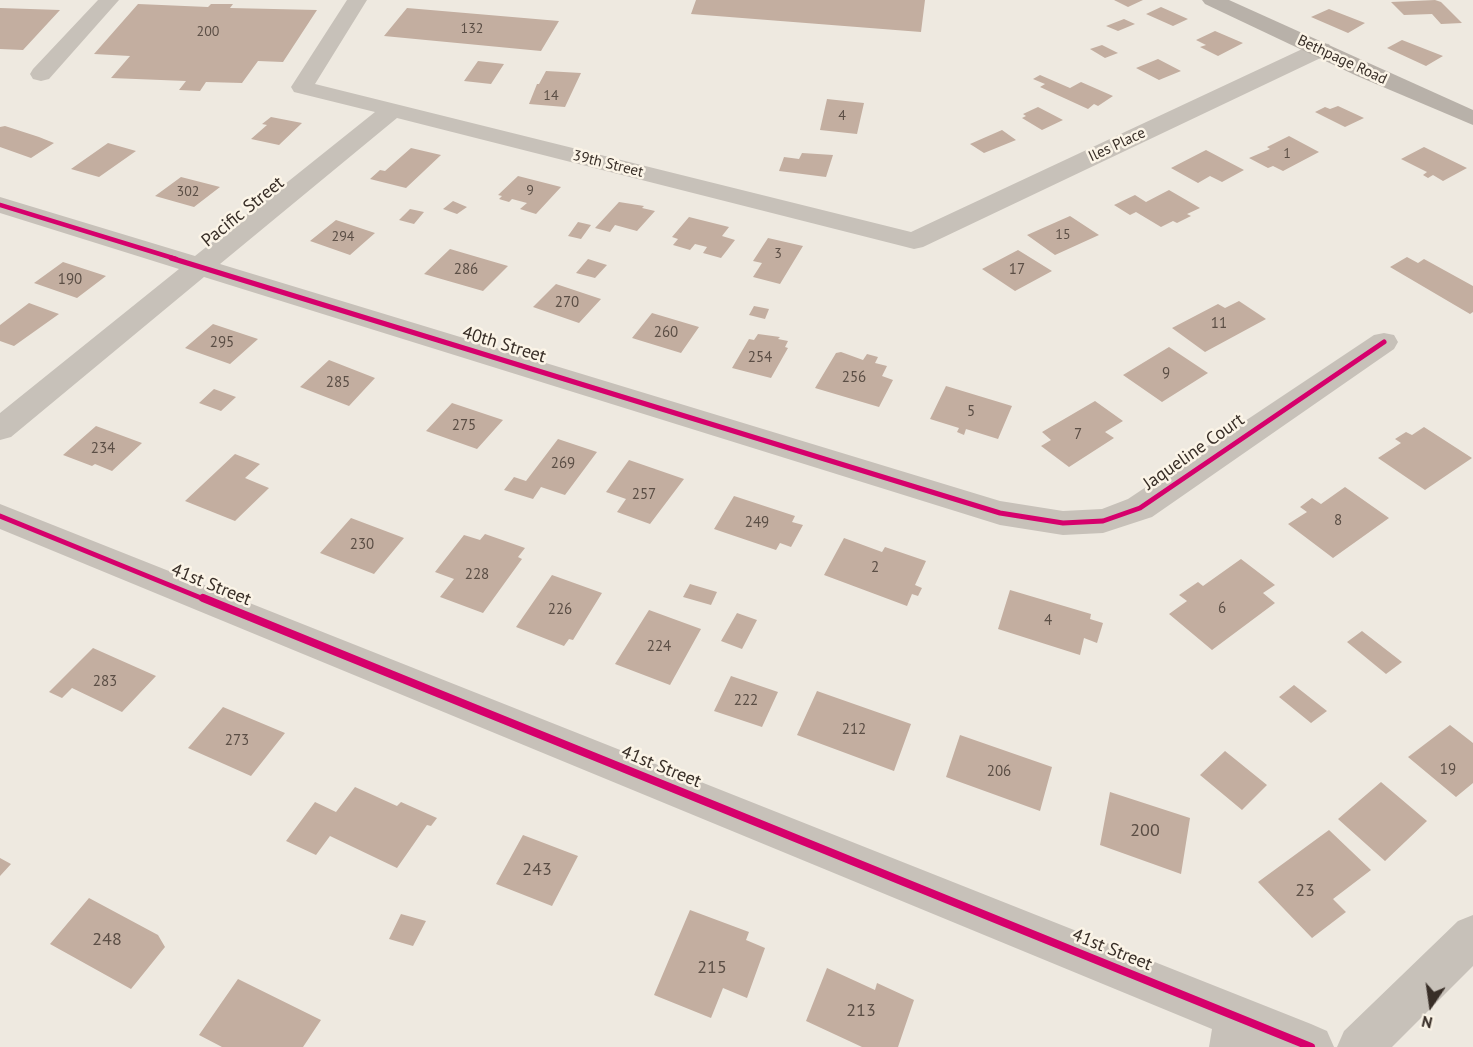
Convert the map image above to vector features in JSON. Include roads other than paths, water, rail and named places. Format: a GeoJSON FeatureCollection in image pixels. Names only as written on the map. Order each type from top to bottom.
{"type":"FeatureCollection","features":[{"type":"Feature","properties":{"kind":"street"},"geometry":{"type":"LineString","coordinates":[[41,74],[109,0]]}},
{"type":"Feature","properties":{"kind":"street","name":"39th Street"},"geometry":{"type":"LineString","coordinates":[[357,0],[302,87],[914,241]]}},
{"type":"Feature","properties":{"kind":"street","name":"Bethpage Road"},"geometry":{"type":"LineString","coordinates":[[1212,0],[1473,118]]}},
{"type":"Feature","properties":{"kind":"street","name":"Iles Place"},"geometry":{"type":"LineString","coordinates":[[914,241],[1321,49]]}},
{"type":"Feature","properties":{"kind":"street","name":"Pacific Street"},"geometry":{"type":"LineString","coordinates":[[0,429],[392,110]]}},
{"type":"Feature","properties":{"kind":"street","name":"40th Street"},"geometry":{"type":"LineString","coordinates":[[0,205],[1000,513]]}},
{"type":"Feature","properties":{"kind":"street","name":"Jaqueline Court"},"geometry":{"type":"LineString","coordinates":[[1000,513],[1063,523],[1103,521],[1140,508],[1384,342]]}},
{"type":"Feature","properties":{"kind":"street","name":"41st Street"},"geometry":{"type":"LineString","coordinates":[[0,516],[1235,1032],[1311,1047]]}},
{"type":"Feature","properties":{"kind":"street"},"geometry":{"type":"LineString","coordinates":[[1360,1047],[1473,936]]}}]}
